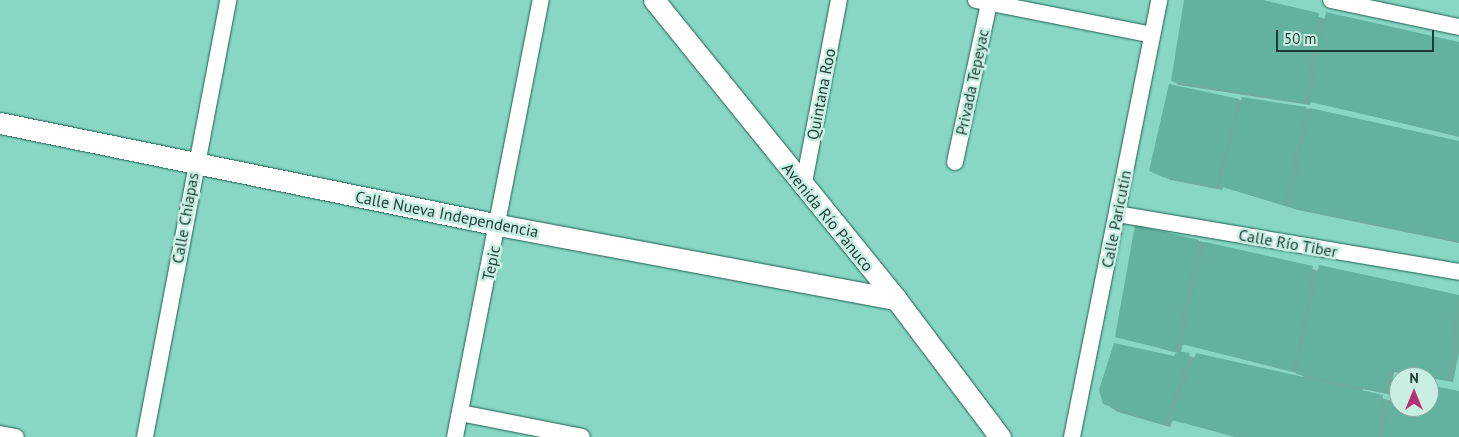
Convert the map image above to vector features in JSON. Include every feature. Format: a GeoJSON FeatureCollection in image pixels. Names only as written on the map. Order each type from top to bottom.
{"type":"FeatureCollection","features":[{"type":"Feature","properties":{"kind":"street","name":"Calle Chiapas"},"geometry":{"type":"LineString","coordinates":[[146,437],[195,163],[228,0]]}},
{"type":"Feature","properties":{"kind":"street","name":"Tepic"},"geometry":{"type":"LineString","coordinates":[[455,437],[499,225],[541,0]]}},
{"type":"Feature","properties":{"kind":"street","name":"Avenida Río Pánuco"},"geometry":{"type":"LineString","coordinates":[[654,0],[803,188],[896,299],[1000,437]]}},
{"type":"Feature","properties":{"kind":"street","name":"Quintana Roo"},"geometry":{"type":"LineString","coordinates":[[803,188],[839,0]]}},
{"type":"Feature","properties":{"kind":"street","name":"Calle Paricutín"},"geometry":{"type":"LineString","coordinates":[[1072,437],[1159,0]]}},
{"type":"Feature","properties":{"kind":"street"},"geometry":{"type":"LineString","coordinates":[[1331,0],[1459,27]]}},
{"type":"Feature","properties":{"kind":"street"},"geometry":{"type":"LineString","coordinates":[[982,1],[1152,35]]}},
{"type":"Feature","properties":{"kind":"street","name":"Privada Tepeyac"},"geometry":{"type":"LineString","coordinates":[[955,162],[982,1]]}},
{"type":"Feature","properties":{"kind":"street","name":"Calle Nueva Independencia"},"geometry":{"type":"LineString","coordinates":[[0,123],[499,225],[896,299]]}},
{"type":"Feature","properties":{"kind":"street","name":"Calle Río Tiber"},"geometry":{"type":"LineString","coordinates":[[1117,214],[1459,272]]}},
{"type":"Feature","properties":{"kind":"street"},"geometry":{"type":"LineString","coordinates":[[460,413],[582,437]]}},
{"type":"Feature","properties":{"kind":"street"},"geometry":{"type":"LineString","coordinates":[[0,434],[16,437]]}},
{"type":"Feature","properties":{"kind":"building"},"geometry":{"type":"Polygon","coordinates":[[[1184,0],[1263,0],[1319,13],[1304,102],[1171,81],[1184,0]]]}},
{"type":"Feature","properties":{"kind":"building"},"geometry":{"type":"Polygon","coordinates":[[[1326,12],[1459,42],[1459,136],[1310,102],[1326,12]]]}},
{"type":"Feature","properties":{"kind":"building"},"geometry":{"type":"Polygon","coordinates":[[[1169,84],[1239,99],[1216,187],[1163,177],[1149,171],[1169,84]]]}},
{"type":"Feature","properties":{"kind":"building"},"geometry":{"type":"Polygon","coordinates":[[[1242,97],[1306,107],[1284,205],[1219,186],[1242,97]]]}},
{"type":"Feature","properties":{"kind":"building"},"geometry":{"type":"Polygon","coordinates":[[[1310,108],[1459,141],[1459,241],[1290,207],[1310,108]]]}},
{"type":"Feature","properties":{"kind":"building"},"geometry":{"type":"Polygon","coordinates":[[[1135,225],[1199,240],[1174,351],[1115,337],[1135,225]]]}},
{"type":"Feature","properties":{"kind":"building"},"geometry":{"type":"Polygon","coordinates":[[[1205,242],[1313,266],[1293,371],[1181,344],[1205,242]]]}},
{"type":"Feature","properties":{"kind":"building"},"geometry":{"type":"Polygon","coordinates":[[[1319,265],[1459,295],[1446,379],[1439,378],[1439,367],[1389,367],[1384,392],[1296,374],[1319,265]]]}},
{"type":"Feature","properties":{"kind":"building"},"geometry":{"type":"Polygon","coordinates":[[[1114,343],[1174,356],[1178,351],[1190,353],[1164,424],[1103,404],[1099,390],[1114,343]]]}},
{"type":"Feature","properties":{"kind":"building"},"geometry":{"type":"Polygon","coordinates":[[[1196,353],[1383,395],[1376,437],[1240,437],[1171,420],[1196,353]]]}},
{"type":"Feature","properties":{"kind":"building"},"geometry":{"type":"Polygon","coordinates":[[[1439,387],[1459,391],[1459,437],[1383,437],[1389,405],[1389,417],[1439,417],[1439,387]]]}}]}
